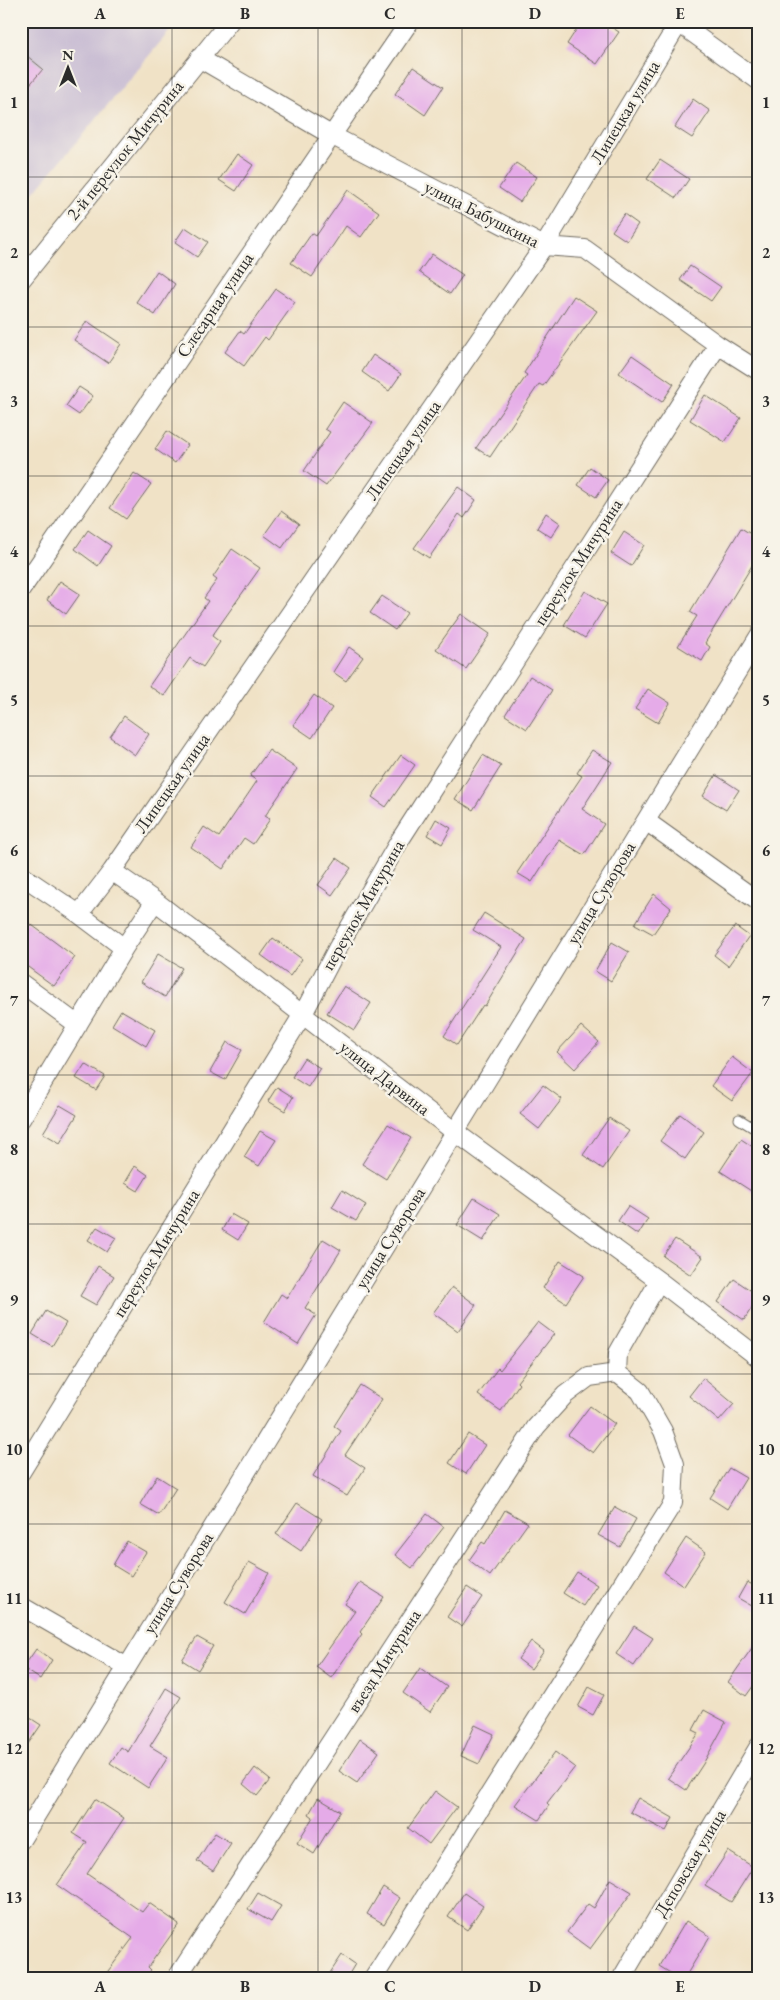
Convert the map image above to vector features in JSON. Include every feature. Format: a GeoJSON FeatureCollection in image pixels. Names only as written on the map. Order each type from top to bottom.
{"type":"FeatureCollection","features":[{"type":"Feature","properties":{"kind":"street","name":"2-й переулок Мичурина"},"geometry":{"type":"LineString","coordinates":[[21,280],[230,21]]}},
{"type":"Feature","properties":{"kind":"street","name":"Слесарная улица"},"geometry":{"type":"LineString","coordinates":[[21,590],[410,21]]}},
{"type":"Feature","properties":{"kind":"street"},"geometry":{"type":"LineString","coordinates":[[678,22],[759,81]]}},
{"type":"Feature","properties":{"kind":"street","name":"Липецкая улица"},"geometry":{"type":"LineString","coordinates":[[112,871],[544,246],[678,22]]}},
{"type":"Feature","properties":{"kind":"street","name":"улица Бабушкина"},"geometry":{"type":"LineString","coordinates":[[199,58],[331,135],[544,246],[585,249],[718,345],[759,371]]}},
{"type":"Feature","properties":{"kind":"street","name":"переулок Мичурина"},"geometry":{"type":"LineString","coordinates":[[21,1472],[303,1014],[338,946],[400,840],[718,345]]}},
{"type":"Feature","properties":{"kind":"street","name":"улица Суворова"},"geometry":{"type":"LineString","coordinates":[[21,1840],[646,821],[757,645]]}},
{"type":"Feature","properties":{"kind":"street"},"geometry":{"type":"LineString","coordinates":[[646,821],[759,902]]}},
{"type":"Feature","properties":{"kind":"street"},"geometry":{"type":"LineString","coordinates":[[79,914],[112,871]]}},
{"type":"Feature","properties":{"kind":"street","name":"улица Дарвина"},"geometry":{"type":"LineString","coordinates":[[112,871],[303,1014],[455,1132],[659,1281],[759,1358]]}},
{"type":"Feature","properties":{"kind":"street"},"geometry":{"type":"LineString","coordinates":[[21,875],[79,914],[124,948]]}},
{"type":"Feature","properties":{"kind":"street"},"geometry":{"type":"LineString","coordinates":[[21,1119],[154,901]]}},
{"type":"Feature","properties":{"kind":"street"},"geometry":{"type":"LineString","coordinates":[[21,983],[78,1025]]}},
{"type":"Feature","properties":{"kind":"street"},"geometry":{"type":"LineString","coordinates":[[373,1979],[674,1504],[675,1464],[663,1431],[640,1391],[617,1373],[618,1353],[659,1281]]}},
{"type":"Feature","properties":{"kind":"street","name":"въезд Мичурина"},"geometry":{"type":"LineString","coordinates":[[176,1979],[536,1427],[565,1394],[589,1377],[617,1373]]}},
{"type":"Feature","properties":{"kind":"street"},"geometry":{"type":"LineString","coordinates":[[21,1606],[127,1668]]}},
{"type":"Feature","properties":{"kind":"street","name":"Деповская улица"},"geometry":{"type":"LineString","coordinates":[[621,1979],[759,1746]]}},
{"type":"Feature","properties":{"kind":"lane"},"geometry":{"type":"LineString","coordinates":[[739,1119],[752,1127],[759,1128]]}},
{"type":"Feature","properties":{"kind":"shaded area"},"geometry":{"type":"Polygon","coordinates":[[[21,21],[178,21],[21,208],[21,21]]]}},
{"type":"Feature","properties":{"kind":"building"},"geometry":{"type":"Polygon","coordinates":[[[582,21],[602,21],[619,32],[597,64],[567,44],[582,21]]]}},
{"type":"Feature","properties":{"kind":"building"},"geometry":{"type":"Polygon","coordinates":[[[21,51],[43,69],[21,95],[21,51]]]}},
{"type":"Feature","properties":{"kind":"building"},"geometry":{"type":"Polygon","coordinates":[[[413,67],[443,87],[425,115],[395,94],[413,67]]]}},
{"type":"Feature","properties":{"kind":"building"},"geometry":{"type":"Polygon","coordinates":[[[693,99],[710,111],[692,138],[675,127],[693,99]]]}},
{"type":"Feature","properties":{"kind":"building"},"geometry":{"type":"Polygon","coordinates":[[[237,154],[253,165],[236,191],[219,180],[237,154]]]}},
{"type":"Feature","properties":{"kind":"building"},"geometry":{"type":"Polygon","coordinates":[[[660,160],[689,179],[676,198],[647,179],[660,160]]]}},
{"type":"Feature","properties":{"kind":"building"},"geometry":{"type":"Polygon","coordinates":[[[516,163],[537,177],[520,202],[499,188],[516,163]]]}},
{"type":"Feature","properties":{"kind":"building"},"geometry":{"type":"Polygon","coordinates":[[[348,190],[379,212],[361,237],[346,226],[312,277],[291,263],[312,233],[316,236],[348,190]]]}},
{"type":"Feature","properties":{"kind":"building"},"geometry":{"type":"Polygon","coordinates":[[[624,214],[638,224],[627,241],[612,231],[624,214]]]}},
{"type":"Feature","properties":{"kind":"building"},"geometry":{"type":"Polygon","coordinates":[[[185,227],[208,242],[197,257],[175,242],[185,227]]]}},
{"type":"Feature","properties":{"kind":"building"},"geometry":{"type":"Polygon","coordinates":[[[432,254],[463,275],[450,294],[419,272],[432,254]]]}},
{"type":"Feature","properties":{"kind":"building"},"geometry":{"type":"Polygon","coordinates":[[[690,266],[721,287],[711,301],[680,280],[690,266]]]}},
{"type":"Feature","properties":{"kind":"building"},"geometry":{"type":"Polygon","coordinates":[[[157,271],[175,284],[155,315],[136,302],[157,271]]]}},
{"type":"Feature","properties":{"kind":"building"},"geometry":{"type":"Polygon","coordinates":[[[276,289],[295,302],[268,340],[265,337],[244,366],[225,352],[240,331],[244,334],[276,289]]]}},
{"type":"Feature","properties":{"kind":"building"},"geometry":{"type":"Polygon","coordinates":[[[574,296],[597,311],[543,386],[539,384],[490,457],[476,448],[527,375],[524,373],[574,296]]]}},
{"type":"Feature","properties":{"kind":"building"},"geometry":{"type":"Polygon","coordinates":[[[87,321],[121,344],[108,363],[74,340],[87,321]]]}},
{"type":"Feature","properties":{"kind":"building"},"geometry":{"type":"Polygon","coordinates":[[[373,355],[401,374],[389,391],[362,372],[373,355]]]}},
{"type":"Feature","properties":{"kind":"building"},"geometry":{"type":"Polygon","coordinates":[[[632,355],[674,384],[662,402],[619,373],[632,355]]]}},
{"type":"Feature","properties":{"kind":"building"},"geometry":{"type":"Polygon","coordinates":[[[79,387],[93,396],[79,415],[66,406],[79,387]]]}},
{"type":"Feature","properties":{"kind":"building"},"geometry":{"type":"Polygon","coordinates":[[[705,395],[741,418],[725,442],[690,420],[705,395]]]}},
{"type":"Feature","properties":{"kind":"building"},"geometry":{"type":"Polygon","coordinates":[[[343,402],[373,423],[326,486],[304,471],[330,432],[325,429],[343,402]]]}},
{"type":"Feature","properties":{"kind":"building"},"geometry":{"type":"Polygon","coordinates":[[[167,431],[188,445],[175,463],[155,449],[167,431]]]}},
{"type":"Feature","properties":{"kind":"building"},"geometry":{"type":"Polygon","coordinates":[[[590,467],[608,480],[596,497],[578,485],[590,467]]]}},
{"type":"Feature","properties":{"kind":"building"},"geometry":{"type":"Polygon","coordinates":[[[134,473],[151,484],[126,519],[110,508],[134,473]]]}},
{"type":"Feature","properties":{"kind":"building"},"geometry":{"type":"Polygon","coordinates":[[[458,487],[476,500],[464,518],[459,514],[429,558],[414,548],[458,487]]]}},
{"type":"Feature","properties":{"kind":"building"},"geometry":{"type":"Polygon","coordinates":[[[281,511],[299,524],[282,548],[264,535],[281,511]]]}},
{"type":"Feature","properties":{"kind":"building"},"geometry":{"type":"Polygon","coordinates":[[[546,513],[560,523],[551,537],[537,528],[546,513]]]}},
{"type":"Feature","properties":{"kind":"building"},"geometry":{"type":"Polygon","coordinates":[[[741,528],[759,539],[759,554],[705,643],[710,647],[702,661],[678,646],[697,616],[690,612],[741,528]]]}},
{"type":"Feature","properties":{"kind":"building"},"geometry":{"type":"Polygon","coordinates":[[[88,530],[111,546],[98,566],[75,549],[88,530]]]}},
{"type":"Feature","properties":{"kind":"building"},"geometry":{"type":"Polygon","coordinates":[[[624,532],[644,545],[631,566],[611,553],[624,532]]]}},
{"type":"Feature","properties":{"kind":"building"},"geometry":{"type":"Polygon","coordinates":[[[232,549],[260,568],[212,636],[220,642],[203,667],[190,658],[164,696],[149,686],[208,601],[204,598],[217,580],[213,577],[232,549]]]}},
{"type":"Feature","properties":{"kind":"building"},"geometry":{"type":"Polygon","coordinates":[[[60,581],[80,594],[66,614],[47,600],[60,581]]]}},
{"type":"Feature","properties":{"kind":"building"},"geometry":{"type":"Polygon","coordinates":[[[585,591],[607,604],[585,638],[564,625],[585,591]]]}},
{"type":"Feature","properties":{"kind":"building"},"geometry":{"type":"Polygon","coordinates":[[[382,596],[407,613],[395,630],[370,613],[382,596]]]}},
{"type":"Feature","properties":{"kind":"building"},"geometry":{"type":"Polygon","coordinates":[[[461,614],[490,634],[466,669],[436,649],[461,614]]]}},
{"type":"Feature","properties":{"kind":"building"},"geometry":{"type":"Polygon","coordinates":[[[349,647],[363,657],[346,681],[333,672],[349,647]]]}},
{"type":"Feature","properties":{"kind":"building"},"geometry":{"type":"Polygon","coordinates":[[[530,676],[552,690],[527,729],[505,715],[530,676]]]}},
{"type":"Feature","properties":{"kind":"building"},"geometry":{"type":"Polygon","coordinates":[[[648,689],[670,703],[658,723],[635,709],[648,689]]]}},
{"type":"Feature","properties":{"kind":"building"},"geometry":{"type":"Polygon","coordinates":[[[314,695],[332,708],[312,738],[293,725],[314,695]]]}},
{"type":"Feature","properties":{"kind":"building"},"geometry":{"type":"Polygon","coordinates":[[[124,716],[149,734],[135,755],[110,737],[124,716]]]}},
{"type":"Feature","properties":{"kind":"building"},"geometry":{"type":"Polygon","coordinates":[[[269,750],[297,769],[265,816],[270,819],[253,844],[244,838],[223,869],[191,847],[204,827],[219,837],[257,781],[250,776],[269,750]]]}},
{"type":"Feature","properties":{"kind":"building"},"geometry":{"type":"Polygon","coordinates":[[[592,750],[612,762],[582,809],[604,824],[584,855],[559,840],[532,882],[517,873],[582,776],[577,773],[592,750]]]}},
{"type":"Feature","properties":{"kind":"building"},"geometry":{"type":"Polygon","coordinates":[[[401,755],[415,765],[386,807],[372,797],[401,755]]]}},
{"type":"Feature","properties":{"kind":"building"},"geometry":{"type":"Polygon","coordinates":[[[483,755],[501,766],[473,810],[455,799],[483,755]]]}},
{"type":"Feature","properties":{"kind":"building"},"geometry":{"type":"Polygon","coordinates":[[[716,775],[739,790],[726,810],[703,796],[716,775]]]}},
{"type":"Feature","properties":{"kind":"building"},"geometry":{"type":"Polygon","coordinates":[[[436,819],[451,828],[442,844],[427,835],[436,819]]]}},
{"type":"Feature","properties":{"kind":"building"},"geometry":{"type":"Polygon","coordinates":[[[337,858],[351,868],[332,895],[318,885],[337,858]]]}},
{"type":"Feature","properties":{"kind":"building"},"geometry":{"type":"Polygon","coordinates":[[[654,894],[671,908],[653,934],[635,924],[654,894]]]}},
{"type":"Feature","properties":{"kind":"building"},"geometry":{"type":"Polygon","coordinates":[[[484,913],[526,939],[485,1006],[483,1005],[457,1045],[444,1036],[501,947],[473,930],[484,913]]]}},
{"type":"Feature","properties":{"kind":"building"},"geometry":{"type":"Polygon","coordinates":[[[21,917],[75,957],[54,986],[21,962],[21,917]]]}},
{"type":"Feature","properties":{"kind":"building"},"geometry":{"type":"Polygon","coordinates":[[[735,926],[749,936],[728,966],[714,955],[735,926]]]}},
{"type":"Feature","properties":{"kind":"building"},"geometry":{"type":"Polygon","coordinates":[[[273,938],[302,959],[290,976],[261,955],[273,938]]]}},
{"type":"Feature","properties":{"kind":"building"},"geometry":{"type":"Polygon","coordinates":[[[612,942],[629,952],[611,981],[595,971],[612,942]]]}},
{"type":"Feature","properties":{"kind":"building"},"geometry":{"type":"Polygon","coordinates":[[[158,954],[182,968],[165,997],[141,982],[158,954]]]}},
{"type":"Feature","properties":{"kind":"building"},"geometry":{"type":"Polygon","coordinates":[[[344,986],[371,1003],[354,1030],[327,1013],[344,986]]]}},
{"type":"Feature","properties":{"kind":"building"},"geometry":{"type":"Polygon","coordinates":[[[121,1010],[155,1030],[146,1046],[112,1025],[121,1010]]]}},
{"type":"Feature","properties":{"kind":"building"},"geometry":{"type":"Polygon","coordinates":[[[581,1026],[599,1042],[575,1069],[557,1052],[581,1026]]]}},
{"type":"Feature","properties":{"kind":"building"},"geometry":{"type":"Polygon","coordinates":[[[227,1042],[242,1050],[225,1080],[210,1072],[227,1042]]]}},
{"type":"Feature","properties":{"kind":"building"},"geometry":{"type":"Polygon","coordinates":[[[732,1057],[753,1073],[732,1101],[711,1086],[732,1057]]]}},
{"type":"Feature","properties":{"kind":"building"},"geometry":{"type":"Polygon","coordinates":[[[304,1058],[320,1068],[308,1087],[292,1077],[304,1058]]]}},
{"type":"Feature","properties":{"kind":"building"},"geometry":{"type":"Polygon","coordinates":[[[85,1064],[105,1076],[96,1090],[76,1078],[85,1064]]]}},
{"type":"Feature","properties":{"kind":"building"},"geometry":{"type":"Polygon","coordinates":[[[543,1085],[562,1099],[539,1129],[520,1114],[543,1085]]]}},
{"type":"Feature","properties":{"kind":"building"},"geometry":{"type":"Polygon","coordinates":[[[277,1087],[293,1097],[285,1111],[268,1101],[277,1087]]]}},
{"type":"Feature","properties":{"kind":"building"},"geometry":{"type":"Polygon","coordinates":[[[60,1105],[77,1115],[60,1143],[43,1133],[60,1105]]]}},
{"type":"Feature","properties":{"kind":"building"},"geometry":{"type":"Polygon","coordinates":[[[680,1114],[704,1132],[685,1159],[660,1141],[680,1114]]]}},
{"type":"Feature","properties":{"kind":"building"},"geometry":{"type":"Polygon","coordinates":[[[609,1118],[629,1131],[603,1169],[583,1155],[609,1118]]]}},
{"type":"Feature","properties":{"kind":"building"},"geometry":{"type":"Polygon","coordinates":[[[388,1124],[411,1138],[386,1179],[362,1164],[388,1124]]]}},
{"type":"Feature","properties":{"kind":"building"},"geometry":{"type":"Polygon","coordinates":[[[260,1131],[276,1140],[259,1166],[244,1157],[260,1131]]]}},
{"type":"Feature","properties":{"kind":"building"},"geometry":{"type":"Polygon","coordinates":[[[741,1139],[759,1151],[759,1196],[720,1171],[741,1139]]]}},
{"type":"Feature","properties":{"kind":"building"},"geometry":{"type":"Polygon","coordinates":[[[135,1166],[148,1175],[138,1191],[125,1183],[135,1166]]]}},
{"type":"Feature","properties":{"kind":"building"},"geometry":{"type":"Polygon","coordinates":[[[342,1190],[366,1205],[356,1221],[332,1207],[342,1190]]]}},
{"type":"Feature","properties":{"kind":"building"},"geometry":{"type":"Polygon","coordinates":[[[474,1198],[500,1214],[483,1241],[457,1225],[474,1198]]]}},
{"type":"Feature","properties":{"kind":"building"},"geometry":{"type":"Polygon","coordinates":[[[628,1206],[648,1219],[638,1235],[618,1221],[628,1206]]]}},
{"type":"Feature","properties":{"kind":"building"},"geometry":{"type":"Polygon","coordinates":[[[231,1214],[248,1224],[238,1240],[222,1230],[231,1214]]]}},
{"type":"Feature","properties":{"kind":"building"},"geometry":{"type":"Polygon","coordinates":[[[97,1227],[116,1238],[107,1252],[88,1240],[97,1227]]]}},
{"type":"Feature","properties":{"kind":"building"},"geometry":{"type":"Polygon","coordinates":[[[323,1239],[341,1250],[305,1308],[316,1315],[298,1344],[264,1322],[281,1294],[287,1298],[323,1239]]]}},
{"type":"Feature","properties":{"kind":"building"},"geometry":{"type":"Polygon","coordinates":[[[675,1239],[703,1257],[691,1275],[663,1256],[675,1239]]]}},
{"type":"Feature","properties":{"kind":"building"},"geometry":{"type":"Polygon","coordinates":[[[560,1261],[584,1276],[566,1303],[543,1288],[560,1261]]]}},
{"type":"Feature","properties":{"kind":"building"},"geometry":{"type":"Polygon","coordinates":[[[98,1266],[114,1276],[96,1305],[80,1296],[98,1266]]]}},
{"type":"Feature","properties":{"kind":"building"},"geometry":{"type":"Polygon","coordinates":[[[734,1279],[759,1296],[744,1320],[718,1302],[734,1279]]]}},
{"type":"Feature","properties":{"kind":"building"},"geometry":{"type":"Polygon","coordinates":[[[452,1287],[476,1305],[458,1331],[433,1313],[452,1287]]]}},
{"type":"Feature","properties":{"kind":"building"},"geometry":{"type":"Polygon","coordinates":[[[46,1311],[66,1323],[52,1346],[32,1334],[46,1311]]]}},
{"type":"Feature","properties":{"kind":"building"},"geometry":{"type":"Polygon","coordinates":[[[538,1322],[554,1334],[517,1382],[519,1384],[501,1411],[478,1395],[498,1368],[500,1370],[538,1322]]]}},
{"type":"Feature","properties":{"kind":"building"},"geometry":{"type":"Polygon","coordinates":[[[703,1378],[734,1404],[719,1421],[689,1396],[703,1378]]]}},
{"type":"Feature","properties":{"kind":"building"},"geometry":{"type":"Polygon","coordinates":[[[360,1385],[382,1399],[345,1455],[365,1468],[347,1496],[313,1476],[341,1431],[334,1426],[360,1385]]]}},
{"type":"Feature","properties":{"kind":"building"},"geometry":{"type":"Polygon","coordinates":[[[590,1406],[615,1424],[593,1453],[568,1435],[590,1406]]]}},
{"type":"Feature","properties":{"kind":"building"},"geometry":{"type":"Polygon","coordinates":[[[468,1434],[485,1445],[466,1474],[449,1463],[468,1434]]]}},
{"type":"Feature","properties":{"kind":"building"},"geometry":{"type":"Polygon","coordinates":[[[729,1468],[746,1478],[727,1509],[710,1498],[729,1468]]]}},
{"type":"Feature","properties":{"kind":"building"},"geometry":{"type":"Polygon","coordinates":[[[157,1476],[176,1488],[159,1515],[140,1504],[157,1476]]]}},
{"type":"Feature","properties":{"kind":"building"},"geometry":{"type":"Polygon","coordinates":[[[297,1503],[322,1519],[301,1551],[276,1534],[297,1503]]]}},
{"type":"Feature","properties":{"kind":"building"},"geometry":{"type":"Polygon","coordinates":[[[615,1507],[636,1519],[620,1547],[598,1535],[615,1507]]]}},
{"type":"Feature","properties":{"kind":"building"},"geometry":{"type":"Polygon","coordinates":[[[505,1510],[528,1523],[490,1576],[469,1560],[482,1542],[485,1544],[505,1510]]]}},
{"type":"Feature","properties":{"kind":"building"},"geometry":{"type":"Polygon","coordinates":[[[427,1514],[444,1527],[412,1568],[395,1555],[427,1514]]]}},
{"type":"Feature","properties":{"kind":"building"},"geometry":{"type":"Polygon","coordinates":[[[686,1538],[706,1552],[684,1586],[664,1572],[686,1538]]]}},
{"type":"Feature","properties":{"kind":"building"},"geometry":{"type":"Polygon","coordinates":[[[127,1541],[146,1552],[131,1576],[113,1565],[127,1541]]]}},
{"type":"Feature","properties":{"kind":"building"},"geometry":{"type":"Polygon","coordinates":[[[249,1562],[269,1573],[245,1614],[225,1602],[249,1562]]]}},
{"type":"Feature","properties":{"kind":"building"},"geometry":{"type":"Polygon","coordinates":[[[577,1572],[597,1585],[583,1606],[563,1593],[577,1572]]]}},
{"type":"Feature","properties":{"kind":"building"},"geometry":{"type":"Polygon","coordinates":[[[360,1582],[384,1597],[360,1632],[362,1634],[331,1678],[316,1667],[355,1611],[345,1604],[360,1582]]]}},
{"type":"Feature","properties":{"kind":"building"},"geometry":{"type":"Polygon","coordinates":[[[747,1582],[759,1588],[759,1610],[738,1598],[747,1582]]]}},
{"type":"Feature","properties":{"kind":"building"},"geometry":{"type":"Polygon","coordinates":[[[467,1587],[482,1597],[462,1627],[447,1617],[467,1587]]]}},
{"type":"Feature","properties":{"kind":"building"},"geometry":{"type":"Polygon","coordinates":[[[634,1626],[653,1638],[634,1666],[616,1654],[634,1626]]]}},
{"type":"Feature","properties":{"kind":"building"},"geometry":{"type":"Polygon","coordinates":[[[197,1637],[213,1646],[198,1670],[182,1660],[197,1637]]]}},
{"type":"Feature","properties":{"kind":"building"},"geometry":{"type":"Polygon","coordinates":[[[759,1638],[759,1678],[746,1696],[728,1682],[759,1638]]]}},
{"type":"Feature","properties":{"kind":"building"},"geometry":{"type":"Polygon","coordinates":[[[531,1641],[544,1651],[531,1669],[518,1659],[531,1641]]]}},
{"type":"Feature","properties":{"kind":"building"},"geometry":{"type":"Polygon","coordinates":[[[36,1649],[52,1660],[40,1679],[23,1668],[36,1649]]]}},
{"type":"Feature","properties":{"kind":"building"},"geometry":{"type":"Polygon","coordinates":[[[420,1668],[447,1687],[430,1712],[403,1693],[420,1668]]]}},
{"type":"Feature","properties":{"kind":"building"},"geometry":{"type":"Polygon","coordinates":[[[589,1687],[604,1695],[593,1715],[578,1707],[589,1687]]]}},
{"type":"Feature","properties":{"kind":"building"},"geometry":{"type":"Polygon","coordinates":[[[166,1688],[181,1697],[150,1746],[168,1757],[148,1788],[110,1763],[121,1747],[128,1752],[166,1688]]]}},
{"type":"Feature","properties":{"kind":"building"},"geometry":{"type":"Polygon","coordinates":[[[704,1710],[726,1722],[686,1790],[668,1778],[699,1733],[693,1730],[704,1710]]]}},
{"type":"Feature","properties":{"kind":"building"},"geometry":{"type":"Polygon","coordinates":[[[21,1712],[41,1725],[21,1754],[21,1712]]]}},
{"type":"Feature","properties":{"kind":"building"},"geometry":{"type":"Polygon","coordinates":[[[475,1725],[494,1734],[479,1764],[461,1756],[475,1725]]]}},
{"type":"Feature","properties":{"kind":"building"},"geometry":{"type":"Polygon","coordinates":[[[360,1739],[379,1752],[357,1783],[339,1771],[360,1739]]]}},
{"type":"Feature","properties":{"kind":"building"},"geometry":{"type":"Polygon","coordinates":[[[555,1752],[575,1767],[547,1803],[549,1805],[539,1820],[515,1805],[555,1752]]]}},
{"type":"Feature","properties":{"kind":"building"},"geometry":{"type":"Polygon","coordinates":[[[255,1768],[270,1780],[257,1796],[243,1784],[255,1768]]]}},
{"type":"Feature","properties":{"kind":"building"},"geometry":{"type":"Polygon","coordinates":[[[435,1791],[457,1807],[429,1844],[408,1828],[435,1791]]]}},
{"type":"Feature","properties":{"kind":"building"},"geometry":{"type":"Polygon","coordinates":[[[318,1798],[340,1811],[314,1854],[297,1843],[313,1817],[309,1814],[318,1798]]]}},
{"type":"Feature","properties":{"kind":"building"},"geometry":{"type":"Polygon","coordinates":[[[638,1798],[673,1818],[666,1831],[630,1812],[638,1798]]]}},
{"type":"Feature","properties":{"kind":"building"},"geometry":{"type":"Polygon","coordinates":[[[95,1799],[124,1818],[87,1874],[142,1912],[149,1903],[179,1924],[148,1967],[151,1970],[144,1979],[102,1979],[133,1938],[57,1885],[87,1842],[73,1833],[95,1799]]]}},
{"type":"Feature","properties":{"kind":"building"},"geometry":{"type":"Polygon","coordinates":[[[215,1833],[231,1843],[213,1871],[197,1861],[215,1833]]]}},
{"type":"Feature","properties":{"kind":"building"},"geometry":{"type":"Polygon","coordinates":[[[728,1851],[753,1867],[731,1902],[705,1886],[728,1851]]]}},
{"type":"Feature","properties":{"kind":"building"},"geometry":{"type":"Polygon","coordinates":[[[610,1879],[632,1892],[590,1949],[567,1932],[588,1904],[594,1908],[610,1879]]]}},
{"type":"Feature","properties":{"kind":"building"},"geometry":{"type":"Polygon","coordinates":[[[383,1887],[400,1898],[384,1924],[367,1914],[383,1887]]]}},
{"type":"Feature","properties":{"kind":"building"},"geometry":{"type":"Polygon","coordinates":[[[258,1893],[281,1906],[271,1922],[248,1909],[258,1893]]]}},
{"type":"Feature","properties":{"kind":"building"},"geometry":{"type":"Polygon","coordinates":[[[464,1893],[483,1906],[467,1930],[448,1917],[464,1893]]]}},
{"type":"Feature","properties":{"kind":"building"},"geometry":{"type":"Polygon","coordinates":[[[686,1921],[710,1936],[684,1979],[680,1979],[659,1966],[686,1921]]]}},
{"type":"Feature","properties":{"kind":"building"},"geometry":{"type":"Polygon","coordinates":[[[342,1955],[355,1964],[346,1979],[326,1979],[342,1955]]]}}]}
